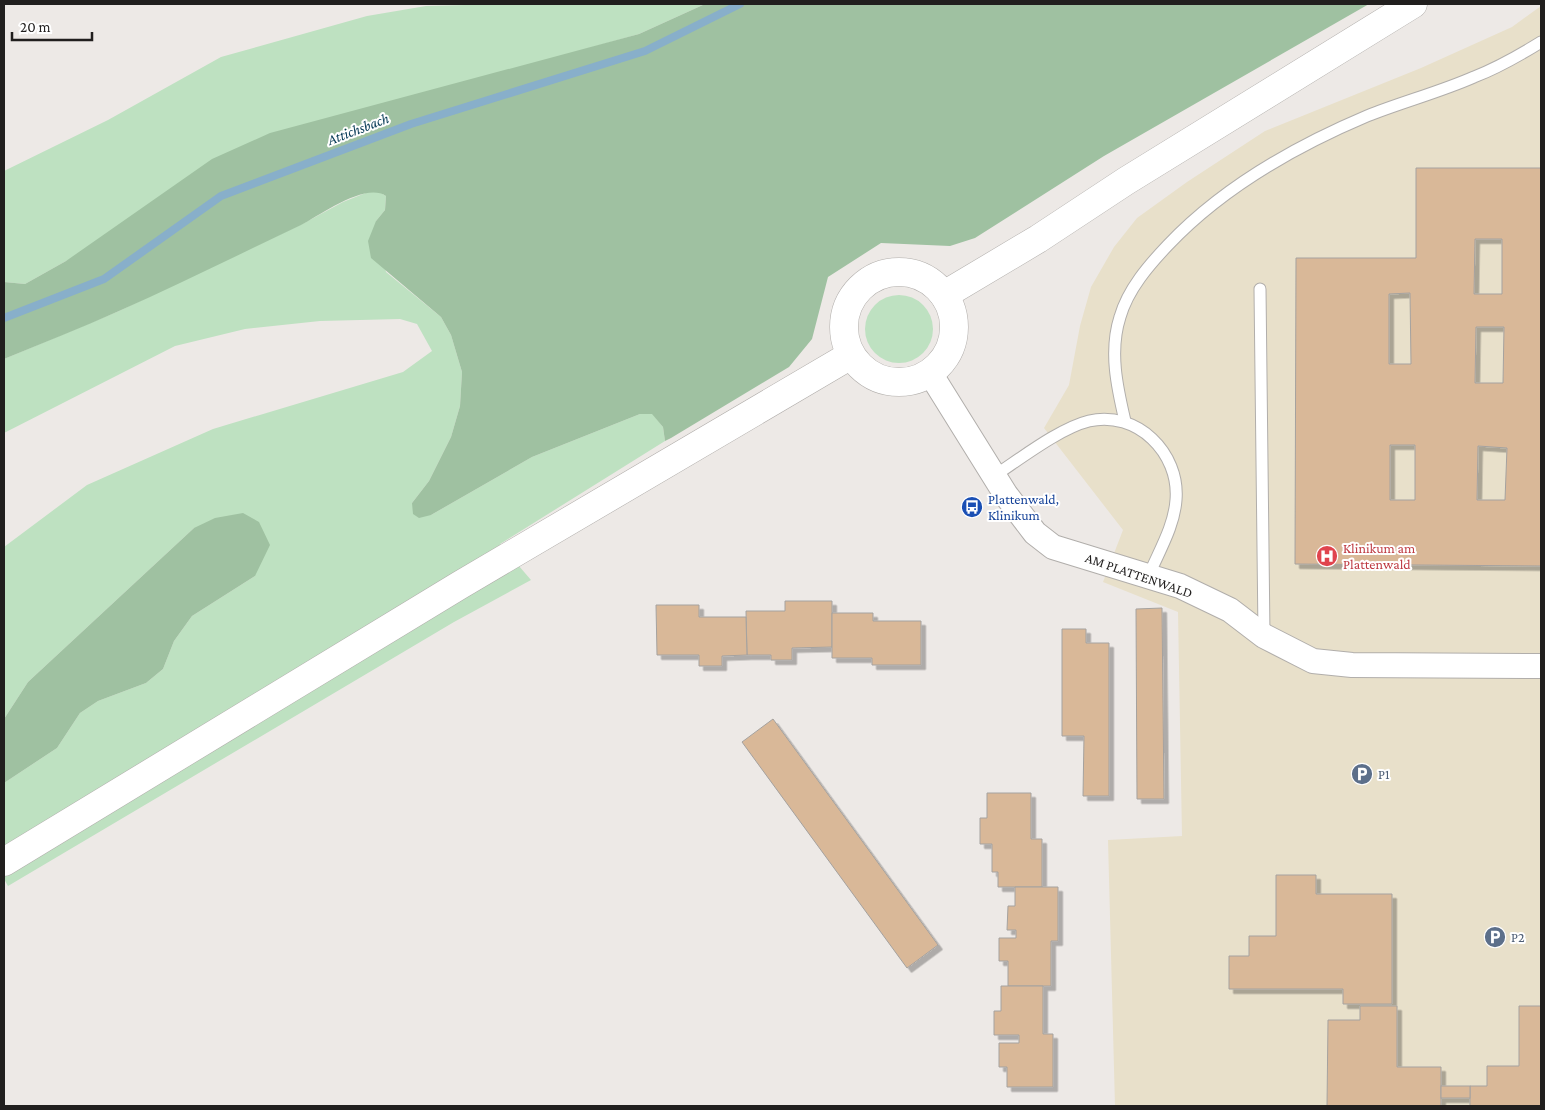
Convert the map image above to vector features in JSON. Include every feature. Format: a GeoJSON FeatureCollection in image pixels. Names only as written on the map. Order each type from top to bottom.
{"type":"FeatureCollection","features":[{"type":"Feature","properties":{"kind":"street"},"geometry":{"type":"LineString","coordinates":[[944,295],[1038,239],[1126,181],[1413,4]]}},
{"type":"Feature","properties":{"kind":"street"},"geometry":{"type":"LineString","coordinates":[[890,273],[912,274],[924,278],[944,295],[952,313],[953,340],[948,354],[930,373],[909,382],[889,382],[871,375],[858,365],[851,355],[844,335],[844,317],[856,292],[868,281],[890,273]]}},
{"type":"Feature","properties":{"kind":"street"},"geometry":{"type":"LineString","coordinates":[[4,862],[460,585],[851,355]]}},
{"type":"Feature","properties":{"kind":"street","name":"AM PLATTENWALD"},"geometry":{"type":"LineString","coordinates":[[930,373],[994,476],[1035,533],[1054,547],[1180,586],[1230,610],[1264,636],[1313,661],[1352,665],[1541,666]]}},
{"type":"Feature","properties":{"kind":"lane"},"geometry":{"type":"LineString","coordinates":[[1125,421],[1117,390],[1114,361],[1120,316],[1143,274],[1180,234],[1259,173],[1306,144],[1368,116],[1474,78],[1541,42]]}},
{"type":"Feature","properties":{"kind":"lane"},"geometry":{"type":"LineString","coordinates":[[1260,289],[1264,636]]}},
{"type":"Feature","properties":{"kind":"lane"},"geometry":{"type":"LineString","coordinates":[[994,476],[1076,426],[1109,418],[1125,421],[1146,434],[1166,457],[1176,484],[1174,514],[1149,575]]}},
{"type":"Feature","properties":{"kind":"shaded area","name":"Klinikum am Plattenwald"},"geometry":{"type":"Polygon","coordinates":[[[1541,6],[1541,1106],[1115,1106],[1108,840],[1182,836],[1178,612],[1103,582],[1123,530],[1044,428],[1069,385],[1080,326],[1091,287],[1114,247],[1137,218],[1187,182],[1265,131],[1421,68],[1512,27],[1541,6]]]}},
{"type":"Feature","properties":{"kind":"green space"},"geometry":{"type":"Polygon","coordinates":[[[705,4],[639,34],[487,77],[66,261],[25,284],[4,282],[4,171],[108,120],[221,57],[367,16],[426,6],[705,4]]]}},
{"type":"Feature","properties":{"kind":"green space"},"geometry":{"type":"Polygon","coordinates":[[[705,4],[1369,4],[1104,156],[975,238],[950,246],[881,243],[828,277],[812,339],[789,367],[671,438],[665,441],[663,427],[652,414],[640,414],[532,457],[431,515],[419,518],[413,514],[412,503],[429,481],[451,437],[460,406],[462,372],[451,335],[441,317],[371,258],[368,241],[376,221],[385,210],[386,196],[377,193],[367,193],[355,196],[301,225],[165,290],[4,359],[4,282],[25,284],[66,261],[212,159],[270,133],[639,34],[705,4]]]}},
{"type":"Feature","properties":{"kind":"green space"},"geometry":{"type":"Polygon","coordinates":[[[378,191],[386,196],[385,210],[376,221],[386,272],[441,317],[451,335],[462,372],[460,406],[451,437],[429,481],[412,503],[431,515],[532,457],[640,414],[652,413],[663,427],[665,441],[500,544],[531,580],[454,622],[8,886],[4,879],[4,783],[57,748],[80,713],[98,701],[146,683],[163,669],[174,641],[192,616],[255,576],[194,528],[28,682],[4,719],[4,547],[87,485],[213,429],[403,372],[432,351],[417,324],[400,319],[320,321],[245,329],[175,346],[4,433],[4,359],[119,311],[306,222],[343,202],[368,192],[378,191]]]}},
{"type":"Feature","properties":{"kind":"green space"},"geometry":{"type":"Polygon","coordinates":[[[892,295],[906,295],[918,300],[928,310],[933,322],[933,336],[928,348],[918,358],[906,363],[892,363],[880,358],[870,348],[865,336],[865,322],[870,310],[880,300],[892,295]]]}},
{"type":"Feature","properties":{"kind":"green space"},"geometry":{"type":"Polygon","coordinates":[[[243,513],[259,522],[270,545],[255,576],[192,616],[174,641],[163,669],[146,683],[98,701],[80,713],[57,748],[4,783],[4,719],[28,682],[194,528],[215,518],[243,513]]]}},
{"type":"Feature","properties":{"kind":"building"},"geometry":{"type":"Polygon","coordinates":[[[1416,168],[1541,168],[1541,566],[1295,564],[1296,258],[1416,258],[1416,168]],[[1475,239],[1474,294],[1502,294],[1502,239],[1475,239]],[[1410,293],[1389,294],[1389,364],[1411,364],[1410,293]],[[1476,327],[1475,383],[1503,383],[1504,327],[1476,327]],[[1390,445],[1390,500],[1415,500],[1415,445],[1390,445]],[[1478,446],[1477,500],[1505,500],[1507,448],[1478,446]]]}},
{"type":"Feature","properties":{"kind":"building"},"geometry":{"type":"Polygon","coordinates":[[[785,601],[832,601],[832,647],[792,648],[792,660],[771,660],[771,655],[747,655],[746,611],[785,611],[785,601]]]}},
{"type":"Feature","properties":{"kind":"building"},"geometry":{"type":"Polygon","coordinates":[[[656,605],[699,605],[699,617],[746,617],[747,655],[722,656],[722,666],[699,666],[699,655],[657,655],[656,605]]]}},
{"type":"Feature","properties":{"kind":"building"},"geometry":{"type":"Polygon","coordinates":[[[1162,608],[1164,799],[1137,799],[1136,609],[1162,608]]]}},
{"type":"Feature","properties":{"kind":"building"},"geometry":{"type":"Polygon","coordinates":[[[832,613],[873,613],[873,621],[921,621],[921,665],[872,665],[872,658],[832,658],[832,613]]]}},
{"type":"Feature","properties":{"kind":"building"},"geometry":{"type":"Polygon","coordinates":[[[1062,629],[1086,629],[1086,643],[1109,643],[1109,796],[1083,796],[1084,736],[1062,736],[1062,629]]]}},
{"type":"Feature","properties":{"kind":"building"},"geometry":{"type":"Polygon","coordinates":[[[773,719],[938,945],[907,968],[742,742],[773,719]]]}},
{"type":"Feature","properties":{"kind":"building"},"geometry":{"type":"Polygon","coordinates":[[[987,793],[1031,793],[1031,839],[1042,839],[1042,887],[998,887],[998,872],[992,872],[992,844],[980,844],[980,818],[987,818],[987,793]]]}},
{"type":"Feature","properties":{"kind":"building"},"geometry":{"type":"Polygon","coordinates":[[[1276,875],[1316,875],[1316,894],[1392,894],[1392,1004],[1343,1004],[1343,989],[1229,989],[1229,956],[1249,956],[1249,936],[1276,936],[1276,875]]]}},
{"type":"Feature","properties":{"kind":"building"},"geometry":{"type":"Polygon","coordinates":[[[1015,887],[1058,887],[1058,941],[1051,941],[1051,986],[1008,986],[1008,961],[999,961],[999,938],[1016,938],[1016,930],[1007,930],[1008,906],[1015,906],[1015,887]]]}},
{"type":"Feature","properties":{"kind":"building"},"geometry":{"type":"Polygon","coordinates":[[[1001,986],[1043,986],[1043,1034],[1053,1034],[1053,1087],[1007,1087],[1007,1067],[999,1067],[999,1043],[1019,1043],[1019,1035],[994,1035],[994,1011],[1001,1011],[1001,986]]]}},
{"type":"Feature","properties":{"kind":"building"},"geometry":{"type":"Polygon","coordinates":[[[1360,1006],[1397,1006],[1397,1067],[1441,1067],[1441,1106],[1327,1106],[1328,1020],[1360,1020],[1360,1006]]]}},
{"type":"Feature","properties":{"kind":"building"},"geometry":{"type":"Polygon","coordinates":[[[1519,1006],[1541,1006],[1541,1106],[1470,1106],[1470,1086],[1487,1086],[1487,1066],[1519,1066],[1519,1006]]]}},
{"type":"Feature","properties":{"kind":"building"},"geometry":{"type":"Polygon","coordinates":[[[1441,1086],[1470,1086],[1470,1098],[1441,1098],[1441,1086]]]}},
{"type":"Feature","properties":{"kind":"waterway","name":"Attichsbach"},"geometry":{"type":"LineString","coordinates":[[4,318],[104,279],[221,196],[411,124],[645,51],[740,4]]}},
{"type":"Feature","properties":{"kind":"place","name":"Plattenwald, Klinikum"},"geometry":{"type":"Point","coordinates":[972,507]}},
{"type":"Feature","properties":{"kind":"place","name":"Klinikum am Plattenwald"},"geometry":{"type":"Point","coordinates":[1327,556]}},
{"type":"Feature","properties":{"kind":"place","name":"P1"},"geometry":{"type":"Point","coordinates":[1362,774]}},
{"type":"Feature","properties":{"kind":"place","name":"P2"},"geometry":{"type":"Point","coordinates":[1495,937]}}]}
